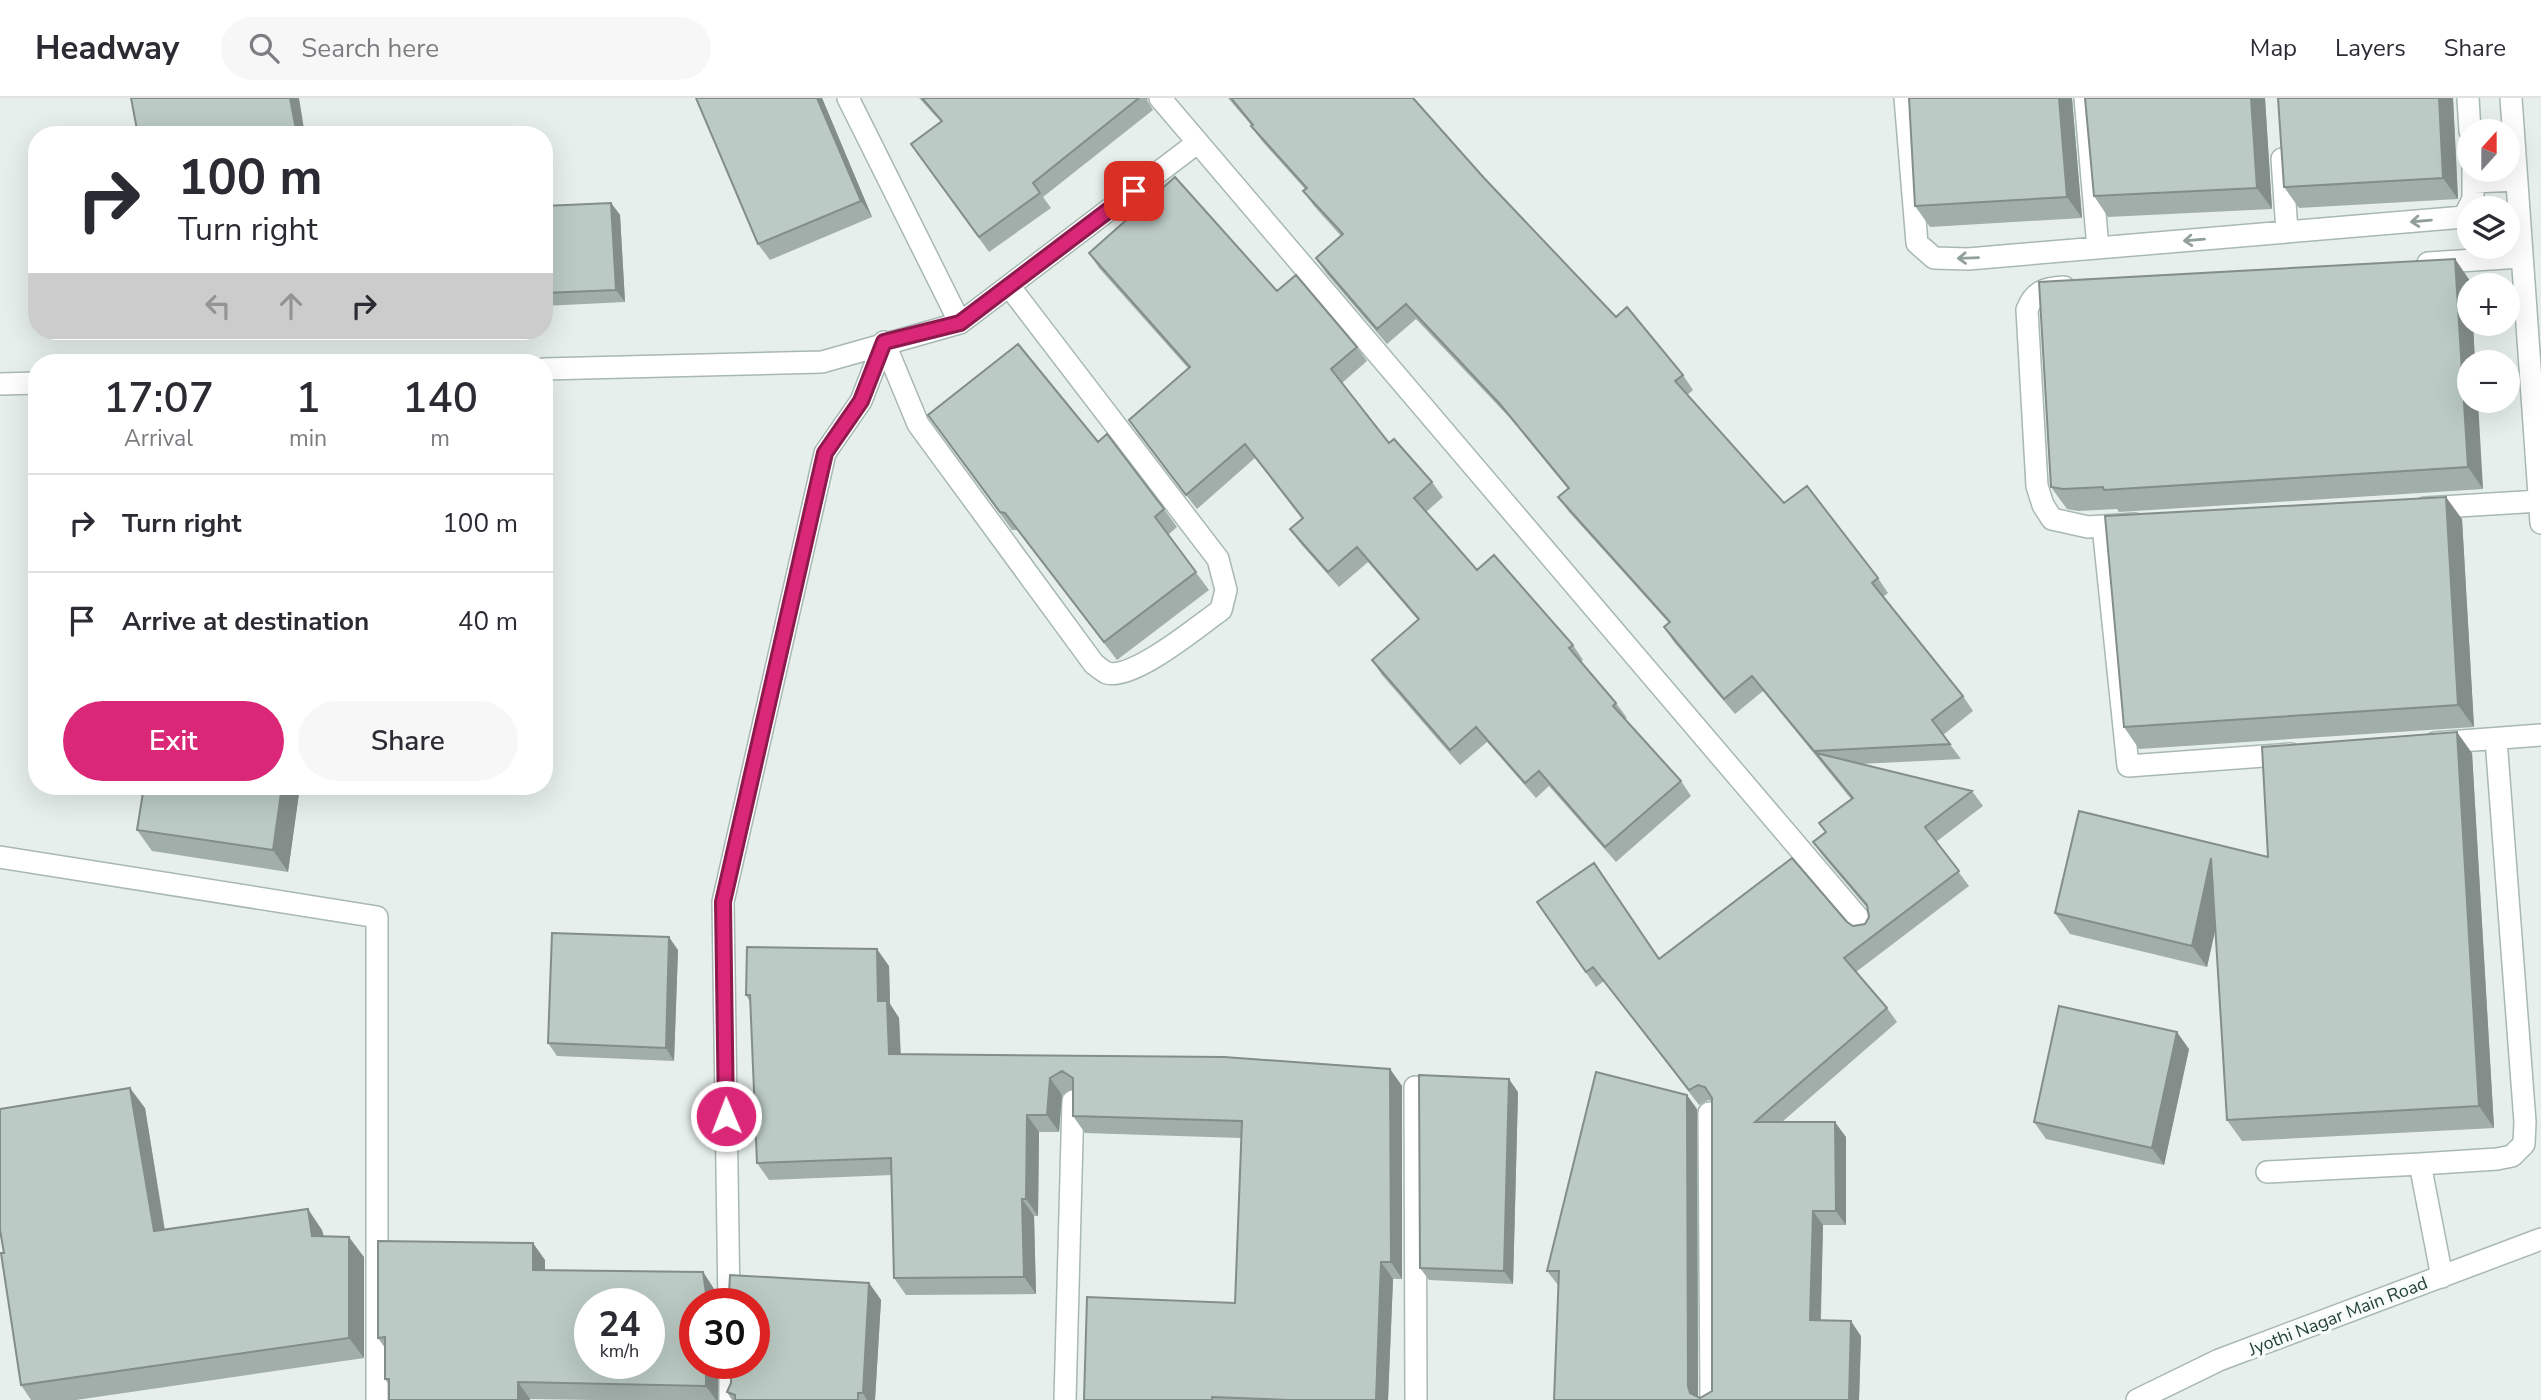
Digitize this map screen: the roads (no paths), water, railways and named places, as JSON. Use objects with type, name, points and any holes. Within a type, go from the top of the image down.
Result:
[{"type":"street","points":[[848,98],[960,323]]},
{"type":"street","points":[[1160,98],[1867,928]]},
{"type":"street","points":[[1905,98],[1917,243],[1925,253],[1934,258],[1968,259],[2465,217],[2473,199],[2474,182]]},
{"type":"street","points":[[2085,98],[2098,248]]},
{"type":"street","points":[[2468,98],[2469,119]]},
{"type":"street","points":[[2511,98],[2512,119]]},
{"type":"street","points":[[2281,138],[2287,232]]},
{"type":"street","points":[[553,369],[822,362],[884,342],[960,323],[1197,143]]},
{"type":"street","points":[[2516,182],[2541,523]]},
{"type":"street","points":[[2414,264],[2521,257]]},
{"type":"street","points":[[2087,285],[2046,288],[2032,296],[2027,310],[2037,486],[2043,505],[2052,519],[2088,527],[2159,523]]},
{"type":"street","points":[[884,342],[918,424],[1094,664],[1107,673],[1124,672],[1147,661],[1221,610],[1226,590],[1218,559],[1009,286]]},
{"type":"street","points":[[729,1288],[723,902],[825,453],[861,401],[884,342]]},
{"type":"street","points":[[0,384],[28,383]]},
{"type":"street","points":[[2408,509],[2540,501]]},
{"type":"street","points":[[2103,526],[2129,766],[2305,753]]},
{"type":"street","points":[[2414,745],[2541,735]]},
{"type":"street","points":[[2267,1172],[2497,1159],[2512,1156],[2524,1144],[2525,1122],[2496,738]]},
{"type":"street","points":[[0,857],[377,917],[377,1400]]},
{"type":"street","points":[[1415,1087],[1416,1400]]},
{"type":"street","points":[[1065,1400],[1073,1101]]},
{"type":"street","points":[[1709,1113],[1711,1400]]},
{"type":"street","points":[[2420,1164],[2442,1277]]},
{"type":"street","name":"Jyothi Nagar Main Road","points":[[2137,1400],[2219,1360],[2541,1239]]},
{"type":"street","points":[[730,1379],[730,1400]]}]
